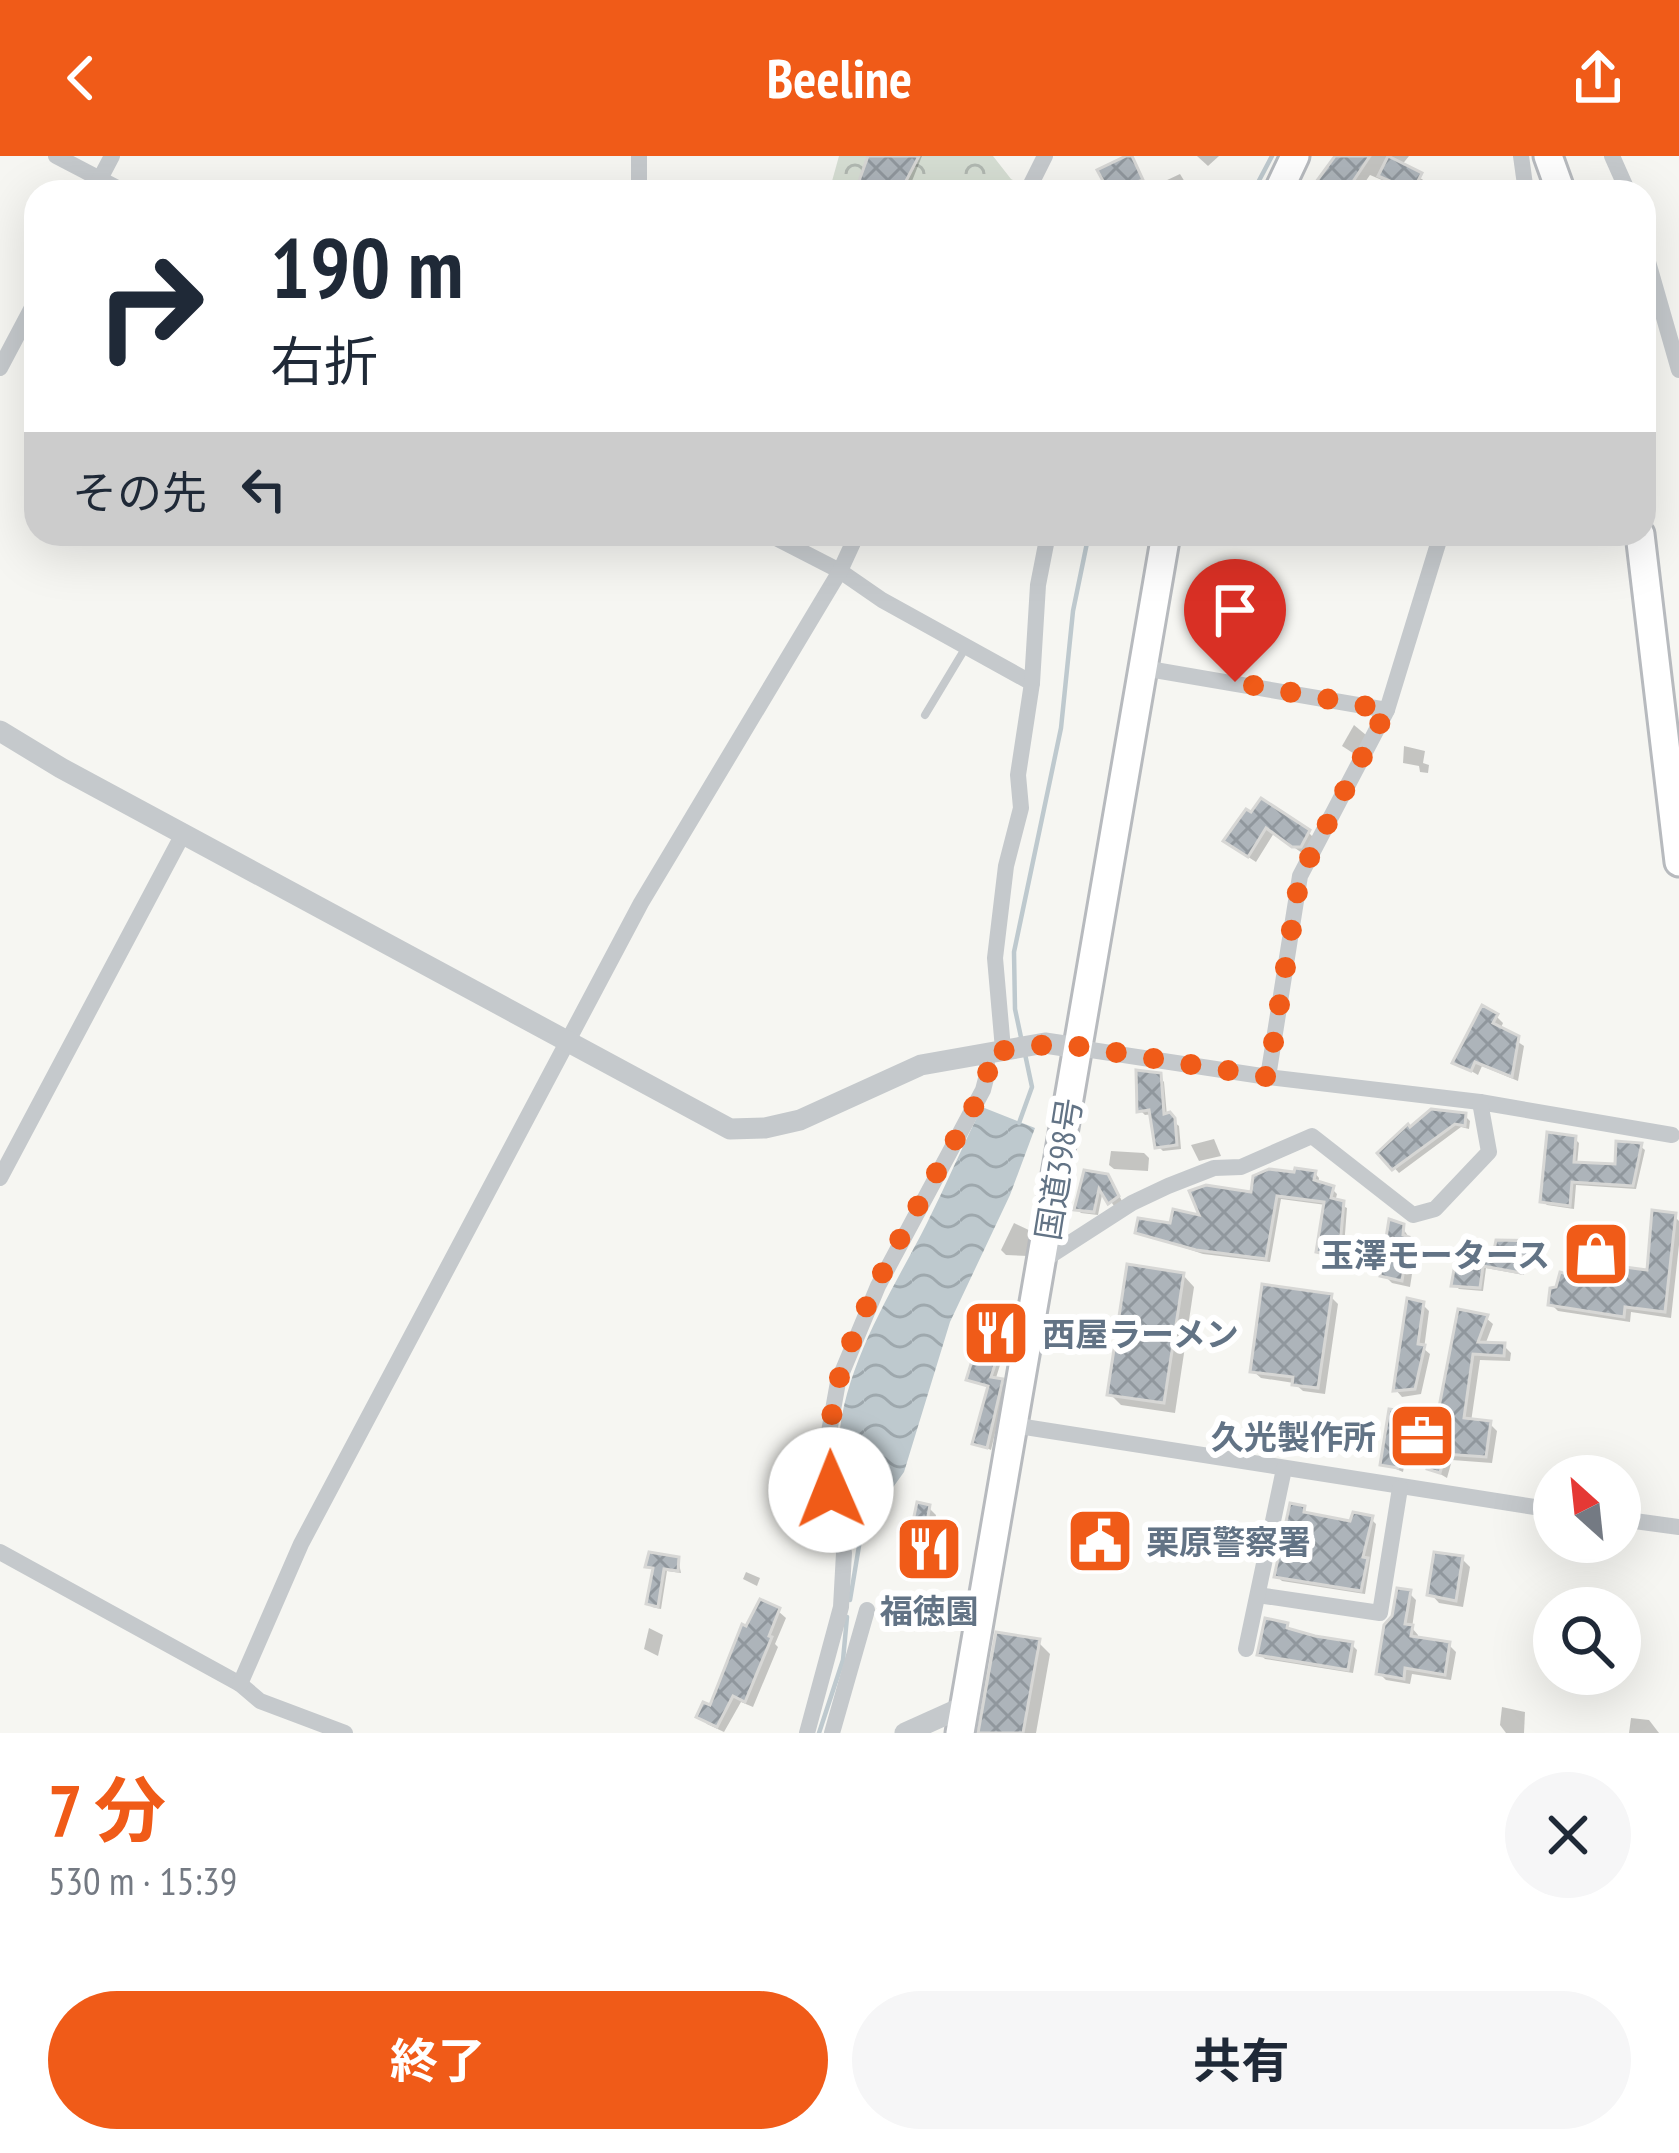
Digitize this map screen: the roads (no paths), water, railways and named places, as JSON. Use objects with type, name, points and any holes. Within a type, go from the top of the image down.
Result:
[{"type":"highway","name":"国道398号","points":[[963,1719],[1164,546]]},
{"type":"highway","points":[[1641,546],[1679,862]]},
{"type":"street","points":[[56,156],[89,180]]},
{"type":"street","points":[[1656,290],[1679,370]]},
{"type":"street","points":[[0,368],[24,323]]},
{"type":"street","points":[[791,546],[1032,683]]},
{"type":"street","points":[[240,1684],[302,1544],[641,903],[851,546]]},
{"type":"street","points":[[807,1733],[842,1606],[844,1553],[831,1490],[829,1432],[838,1382],[878,1286],[1000,1050],[994,958],[1006,866],[1021,808],[1018,775],[1046,546]]},
{"type":"street","points":[[1268,1077],[1300,876],[1387,710],[1438,546]]},
{"type":"street","points":[[1143,668],[1387,710]]},
{"type":"street","points":[[0,731],[730,1129],[800,1120],[921,1065],[1045,1043],[1268,1077],[1480,1102],[1672,1135]]},
{"type":"street","points":[[0,1178],[183,834]]},
{"type":"street","points":[[1042,1261],[1132,1203],[1168,1186],[1214,1168],[1241,1167],[1312,1136],[1413,1215],[1435,1209],[1489,1152],[1480,1102]]},
{"type":"street","points":[[1012,1425],[1533,1507]]},
{"type":"street","points":[[1246,1649],[1284,1469]]},
{"type":"street","points":[[1258,1595],[1380,1613],[1400,1488]]},
{"type":"street","points":[[1641,1522],[1679,1527]]},
{"type":"street","points":[[0,1552],[240,1684],[260,1701],[345,1733]]},
{"type":"street","points":[[832,1733],[867,1610]]},
{"type":"street","points":[[905,1733],[963,1719]]},
{"type":"lane","points":[[925,715],[967,646]]},
{"type":"water","points":[[982,1107],[1035,1128],[1010,1195],[950,1322],[904,1472],[861,1532],[844,1493],[839,1453],[854,1373]]},
{"type":"waterway","points":[[1259,180],[1272,156]]},
{"type":"waterway","points":[[1022,1042],[1015,1009],[1014,952],[1061,728],[1073,611],[1086,546]]},
{"type":"waterway","points":[[1019,1123],[1032,1087],[1025,1054]]},
{"type":"waterway","points":[[850,1600],[862,1528]]},
{"type":"waterway","points":[[819,1733],[843,1660],[847,1617]]},
{"type":"place","name":"玉澤モータース","points":[[1596,1254]]},
{"type":"place","name":"西屋ラーメン","points":[[996,1333]]},
{"type":"place","name":"久光製作所","points":[[1422,1436]]},
{"type":"place","name":"栗原警察署","points":[[1100,1541]]},
{"type":"place","name":"福徳園","points":[[929,1549]]}]
